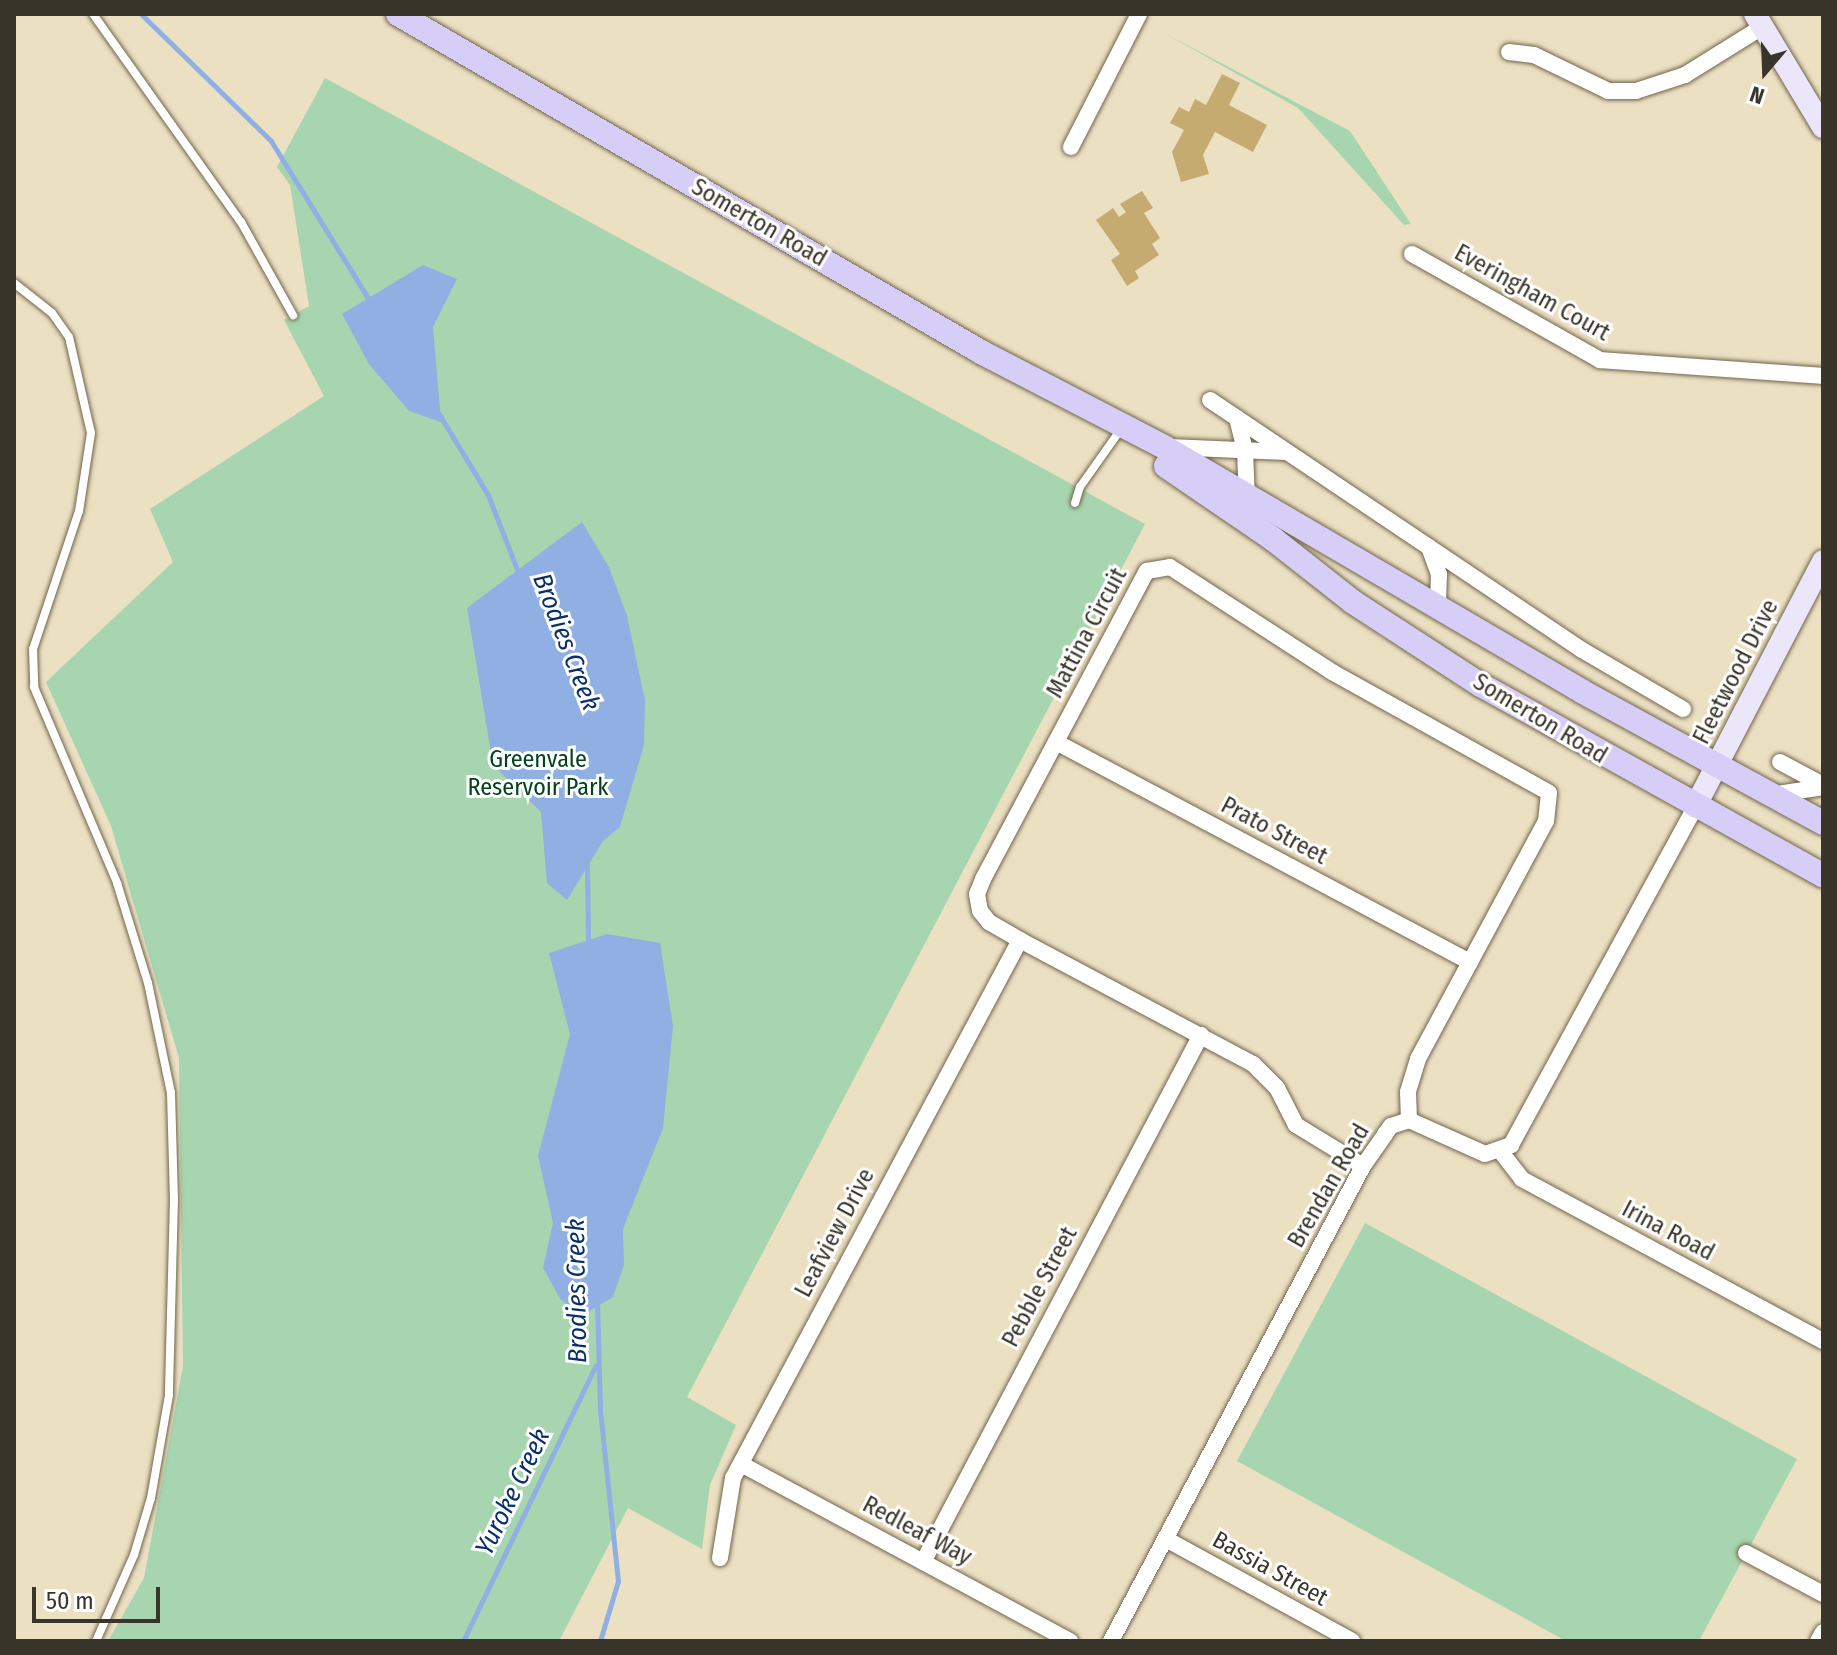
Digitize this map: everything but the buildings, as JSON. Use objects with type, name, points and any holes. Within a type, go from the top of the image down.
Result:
[{"type":"main road","name":"Somerton Road","points":[[398,14],[1121,429],[1164,447],[1438,607],[1823,823]]},
{"type":"main road","name":"Somerton Road","points":[[1121,429],[1156,459],[1273,539],[1353,602],[1481,685],[1695,807],[1823,875]]},
{"type":"street","points":[[1071,147],[1139,14]]},
{"type":"street","points":[[1509,52],[1534,55],[1608,91],[1636,91],[1685,75],[1758,20],[1823,127]]},
{"type":"street","name":"Everingham Court","points":[[1412,254],[1600,360],[1823,376]]},
{"type":"street","points":[[1210,400],[1589,655],[1683,709]]},
{"type":"street","points":[[1237,418],[1245,450],[1245,496]]},
{"type":"street","name":"Somerton Road","points":[[1164,447],[1287,452]]},
{"type":"street","name":"Somerton Road","points":[[1245,496],[1273,539]]},
{"type":"street","points":[[1429,547],[1439,574],[1438,607]]},
{"type":"street","name":"Fleetwood Drive","points":[[1695,807],[1823,561]]},
{"type":"street","name":"Mattina Circuit","points":[[1363,1166],[1296,1125],[1267,1075],[1201,1035],[989,922],[977,894],[1147,571],[1170,567],[1332,672],[1549,793],[1546,821],[1418,1059],[1408,1092],[1409,1120]]},
{"type":"street","name":"Prato Street","points":[[1056,742],[1470,962]]},
{"type":"street","points":[[1780,762],[1823,786]]},
{"type":"street","points":[[1771,795],[1823,786]]},
{"type":"street","points":[[1501,1152],[1521,1132],[1695,807]]},
{"type":"street","name":"Leafview Drive","points":[[720,1558],[727,1501],[741,1464],[1020,940]]},
{"type":"street","name":"Pebble Street","points":[[923,1562],[1201,1035]]},
{"type":"street","name":"Brendan Road","points":[[1111,1641],[1363,1166],[1391,1126],[1409,1120],[1474,1151],[1501,1152]]},
{"type":"street","name":"Irina Road","points":[[1501,1152],[1522,1179],[1823,1341]]},
{"type":"street","name":"Redleaf Way","points":[[741,1464],[1070,1641]]},
{"type":"street","name":"Bassia Street","points":[[1166,1539],[1352,1641]]},
{"type":"street","points":[[1746,1553],[1823,1594]]},
{"type":"street","points":[[1818,1641],[1823,1632]]},
{"type":"lane","points":[[93,14],[241,222],[293,315]]},
{"type":"lane","points":[[14,283],[52,313],[69,337],[91,433],[79,511],[33,649],[34,687],[117,883],[148,983],[171,1093],[174,1199],[169,1395],[151,1498],[134,1555],[96,1641]]},
{"type":"lane","points":[[1075,503],[1080,487],[1121,429]]},
{"type":"green space","points":[[1162,32],[1350,131],[1411,224],[1404,225],[1298,108]]},
{"type":"green space","name":"Greenvale Reservoir Park","points":[[325,78],[1145,524],[687,1397],[736,1425],[710,1485],[702,1549],[628,1508],[559,1641],[108,1641],[144,1578],[183,1366],[179,1058],[111,826],[46,682],[173,562],[150,509],[324,396],[284,320],[309,306],[290,185],[277,167]]},
{"type":"green space","points":[[1365,1223],[1797,1459],[1699,1641],[1566,1641],[1237,1461]]},
{"type":"water","points":[[423,265],[457,279],[433,327],[441,422],[409,411],[369,364],[342,314]]},
{"type":"water","points":[[582,522],[609,567],[627,616],[645,700],[644,745],[620,827],[603,841],[567,900],[547,883],[541,812],[493,765],[467,608]]},
{"type":"water","points":[[607,934],[660,943],[673,1026],[663,1128],[623,1229],[624,1265],[613,1297],[583,1315],[561,1300],[543,1268],[553,1223],[538,1156],[570,1034],[549,953]]},
{"type":"waterway","name":"Brodies Creek","points":[[141,14],[271,141],[371,303]]},
{"type":"waterway","name":"Brodies Creek","points":[[439,414],[488,495],[518,572]]},
{"type":"waterway","name":"Brodies Creek","points":[[587,862],[588,944]]},
{"type":"waterway","name":"Brodies Creek","points":[[597,1302],[600,1410],[618,1581],[600,1641]]},
{"type":"waterway","name":"Yuroke Creek","points":[[463,1641],[596,1365]]}]
